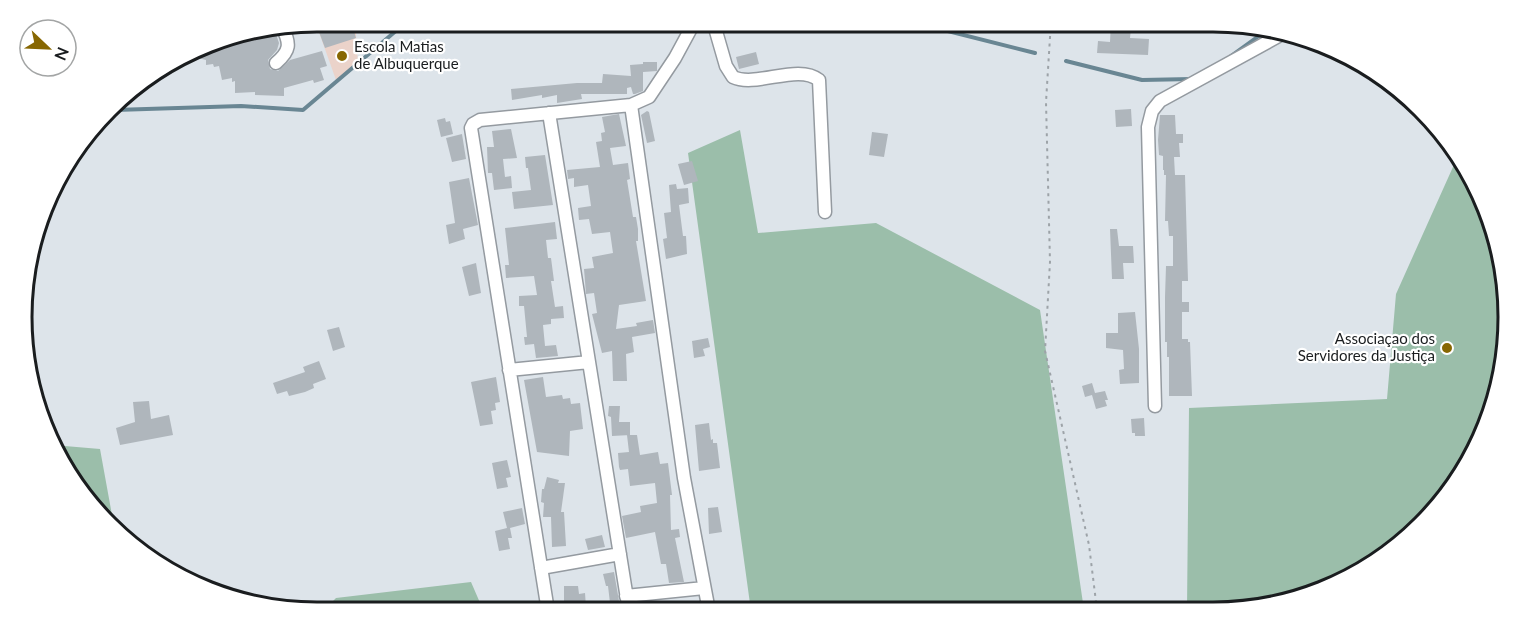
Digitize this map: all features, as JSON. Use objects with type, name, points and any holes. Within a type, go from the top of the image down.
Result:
[{"type":"street","points":[[547,602],[471,128],[480,120],[632,105],[649,97],[689,32]]},
{"type":"street","points":[[717,32],[726,66],[733,77],[744,80],[808,75],[819,80],[825,212]]},
{"type":"street","points":[[276,63],[288,49],[284,33]]},
{"type":"street","points":[[1155,406],[1148,127],[1152,111],[1160,101],[1274,38]]},
{"type":"street","points":[[632,105],[684,478],[707,602]]},
{"type":"street","points":[[549,113],[627,602]]},
{"type":"street","points":[[509,370],[589,362]]},
{"type":"street","points":[[541,568],[620,554]]},
{"type":"street","points":[[626,596],[704,588]]},
{"type":"path","points":[[1050,32],[1046,102],[1050,262],[1045,351],[1089,545],[1096,602]]},
{"type":"shaded area","name":"Escola Matias de Albuquerque","points":[[319,32],[356,32],[358,64],[336,80]]},
{"type":"green space","points":[[740,130],[758,233],[876,223],[1040,310],[1083,602],[750,602],[688,153]]},
{"type":"green space","name":"Associaçao dos Servidores da Justiça","points":[[1454,165],[1477,207],[1489,243],[1498,298],[1498,335],[1489,390],[1477,426],[1440,490],[1415,518],[1387,543],[1323,580],[1287,592],[1251,599],[1187,602],[1189,408],[1387,399],[1396,294]]},
{"type":"green space","points":[[63,446],[100,449],[112,515],[90,490]]},
{"type":"green space","points":[[471,582],[480,602],[332,602],[336,598]]},
{"type":"building","points":[[319,32],[354,32],[356,38],[325,48]]},
{"type":"building","points":[[1110,32],[1131,32],[1130,38],[1149,39],[1148,55],[1097,53],[1098,41],[1110,42]]},
{"type":"building","points":[[276,34],[279,43],[277,50],[268,60],[270,69],[278,71],[290,60],[322,51],[327,66],[320,68],[324,80],[314,83],[313,80],[284,88],[284,96],[255,95],[255,92],[235,93],[235,81],[232,82],[232,78],[222,80],[219,66],[206,65],[206,60],[197,58],[243,41]]},
{"type":"building","points":[[756,52],[759,64],[739,69],[736,57]]},
{"type":"building","points":[[643,62],[657,62],[657,71],[643,72],[643,91],[635,94],[631,87],[627,88],[627,94],[581,94],[582,99],[557,103],[557,95],[512,100],[511,89],[602,83],[603,74],[631,76],[630,65],[643,64]]},
{"type":"building","points":[[1131,109],[1132,126],[1116,127],[1115,110]]},
{"type":"building","points":[[647,111],[655,141],[647,143],[641,115]]},
{"type":"building","points":[[619,114],[626,146],[610,148],[613,165],[628,163],[630,179],[627,180],[633,217],[636,217],[638,229],[638,241],[636,241],[646,301],[619,305],[616,329],[637,326],[636,323],[653,320],[655,333],[632,337],[634,352],[626,354],[627,381],[613,381],[612,351],[602,353],[592,314],[597,313],[594,293],[586,294],[584,269],[594,268],[592,257],[613,253],[610,232],[592,234],[589,219],[579,220],[578,208],[591,206],[588,185],[574,187],[574,178],[568,179],[567,170],[600,167],[596,142],[602,141],[601,133],[605,132],[602,117]]},
{"type":"building","points":[[1160,115],[1175,115],[1176,134],[1183,134],[1183,143],[1179,143],[1180,157],[1174,157],[1175,175],[1164,175],[1163,156],[1159,155]]},
{"type":"building","points":[[445,118],[446,122],[450,121],[453,134],[441,137],[437,120]]},
{"type":"building","points":[[511,129],[517,158],[503,159],[505,177],[511,176],[512,188],[494,190],[492,173],[488,173],[487,147],[494,147],[492,131]]},
{"type":"building","points":[[872,132],[888,134],[884,157],[869,155]]},
{"type":"building","points":[[462,134],[466,159],[452,162],[446,138]]},
{"type":"building","points":[[545,155],[553,205],[514,209],[512,192],[531,190],[525,157]]},
{"type":"building","points":[[692,161],[698,181],[684,185],[678,164]]},
{"type":"building","points":[[1166,175],[1185,175],[1188,281],[1182,281],[1182,302],[1189,302],[1189,312],[1182,312],[1182,339],[1188,339],[1190,342],[1192,396],[1169,396],[1169,357],[1167,357],[1167,342],[1165,342],[1165,297],[1166,266],[1173,266],[1173,236],[1169,236],[1168,221],[1165,221]]},
{"type":"building","points":[[469,178],[478,225],[463,229],[465,239],[449,244],[446,225],[455,223],[449,182]]},
{"type":"building","points":[[676,184],[677,189],[688,188],[689,203],[679,205],[683,236],[686,236],[687,254],[666,259],[663,239],[667,238],[664,213],[671,212],[669,185]]},
{"type":"building","points":[[555,222],[557,239],[546,240],[548,258],[551,258],[554,281],[551,281],[555,307],[563,306],[564,318],[551,319],[551,324],[543,325],[545,346],[556,345],[558,356],[536,358],[534,344],[525,345],[524,337],[527,337],[524,306],[519,306],[519,296],[537,295],[534,276],[506,278],[505,265],[509,265],[505,228]]},
{"type":"building","points":[[1110,229],[1117,229],[1119,246],[1133,246],[1134,263],[1123,263],[1124,279],[1112,279]]},
{"type":"building","points":[[476,263],[481,293],[469,296],[462,267]]},
{"type":"building","points":[[1135,312],[1139,349],[1139,383],[1120,384],[1119,370],[1124,369],[1123,350],[1106,348],[1106,333],[1118,333],[1118,313]]},
{"type":"building","points":[[339,327],[345,347],[333,351],[327,330]]},
{"type":"building","points":[[708,338],[710,347],[703,349],[705,356],[694,358],[692,341]]},
{"type":"building","points":[[319,361],[326,379],[313,384],[314,388],[305,392],[289,396],[287,391],[277,394],[273,383],[305,372],[303,367]]},
{"type":"building","points":[[496,377],[500,402],[495,403],[496,410],[491,411],[493,424],[480,426],[471,382]]},
{"type":"building","points":[[543,377],[546,397],[562,395],[563,399],[570,398],[571,404],[580,403],[583,429],[570,431],[569,456],[537,452],[524,380]]},
{"type":"building","points":[[1092,383],[1095,393],[1105,391],[1107,406],[1096,409],[1092,395],[1085,397],[1082,386]]},
{"type":"building","points":[[149,401],[151,419],[169,415],[173,435],[120,445],[116,428],[135,422],[133,402]]},
{"type":"building","points":[[609,406],[620,406],[619,422],[630,422],[630,435],[612,436],[611,417],[608,416]]},
{"type":"building","points":[[1144,418],[1145,436],[1135,436],[1135,433],[1132,433],[1131,419]]},
{"type":"building","points":[[709,423],[711,440],[717,443],[720,468],[699,471],[695,425]]},
{"type":"building","points":[[627,435],[637,435],[640,455],[658,452],[660,464],[668,463],[672,495],[670,495],[671,530],[679,529],[680,537],[675,538],[684,582],[669,583],[666,564],[661,564],[655,532],[626,538],[622,516],[641,512],[640,506],[657,503],[655,483],[630,486],[628,469],[620,470],[618,453],[629,452]]},
{"type":"building","points":[[507,460],[511,477],[506,478],[508,487],[497,489],[492,463]]},
{"type":"building","points":[[547,477],[559,480],[558,483],[565,483],[561,512],[564,512],[566,546],[552,547],[551,517],[543,517],[542,489],[544,489]]},
{"type":"building","points":[[718,507],[722,532],[709,534],[708,508]]},
{"type":"building","points":[[522,508],[525,524],[510,528],[512,538],[508,538],[510,549],[499,551],[495,531],[507,528],[503,512]]},
{"type":"building","points":[[602,535],[605,547],[588,550],[585,539]]},
{"type":"building","points":[[614,572],[619,601],[610,602],[608,586],[606,586],[603,574]]},
{"type":"building","points":[[564,586],[578,586],[579,594],[585,593],[586,602],[564,602]]},
{"type":"waterway","points":[[121,110],[241,106],[303,110],[395,32]]},
{"type":"waterway","points":[[952,32],[1035,53]]},
{"type":"waterway","points":[[1231,56],[1260,35]]},
{"type":"waterway","points":[[1066,61],[1142,80],[1192,79]]},
{"type":"place","name":"Escola Matias de Albuquerque","points":[[342,56]]},
{"type":"place","name":"Associaçao dos Servidores da Justiça","points":[[1447,348]]}]
